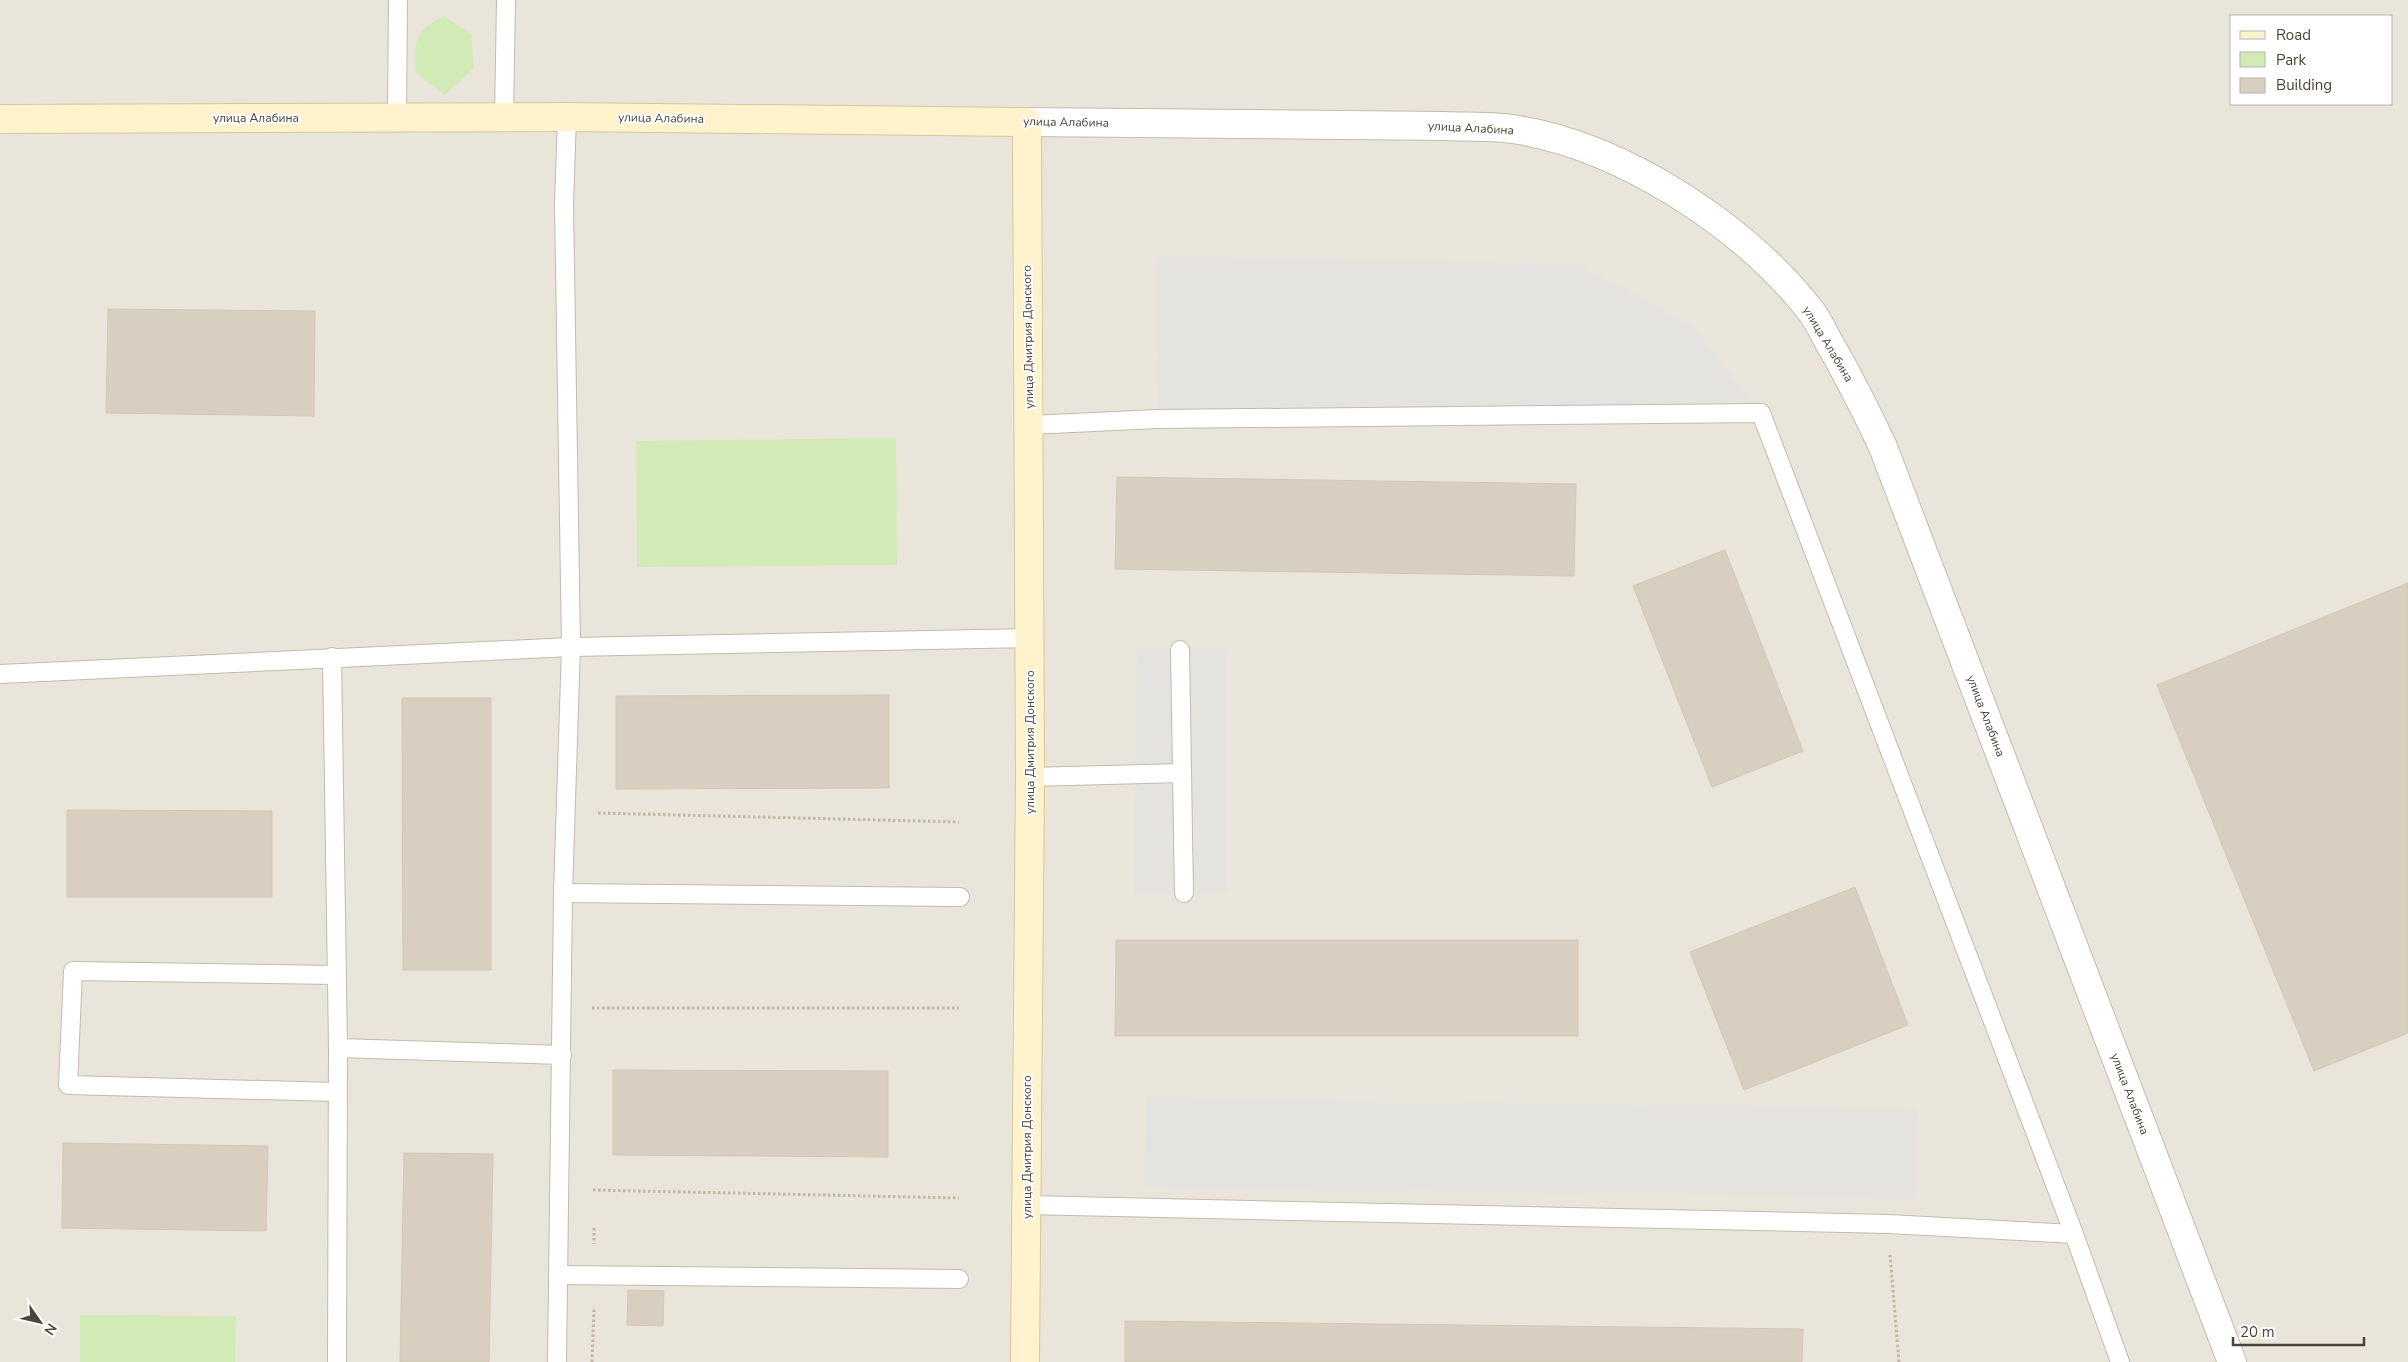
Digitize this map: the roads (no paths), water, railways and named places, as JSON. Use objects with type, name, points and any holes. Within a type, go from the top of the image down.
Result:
[{"type":"street","name":"улица Алабина","points":[[0,119],[567,117],[1444,126],[1512,129],[1574,144],[1621,163],[1701,208],[1762,258],[1811,311],[1853,385],[1884,447],[2232,1362]]},
{"type":"street","name":"улица Дмитрия Донского","points":[[1025,1362],[1030,777],[1030,425],[1027,122]]},
{"type":"lane","points":[[397,117],[398,0]]},
{"type":"lane","points":[[504,117],[506,0]]},
{"type":"lane","points":[[557,1362],[563,894],[571,647],[564,204],[567,117]]},
{"type":"lane","points":[[1030,425],[1157,419],[1761,414],[2074,1234],[2120,1362]]},
{"type":"lane","points":[[0,674],[332,656],[571,647],[1030,638]]},
{"type":"lane","points":[[1180,650],[1184,893]]},
{"type":"lane","points":[[332,656],[335,975],[338,1048],[337,1362]]},
{"type":"lane","points":[[1030,777],[1182,773]]},
{"type":"lane","points":[[563,894],[960,897]]},
{"type":"lane","points":[[335,975],[73,971],[68,1085],[337,1092]]},
{"type":"lane","points":[[338,1048],[562,1055]]},
{"type":"lane","points":[[1026,1205],[1888,1224],[2074,1234]]},
{"type":"lane","points":[[558,1275],[959,1279]]}]
